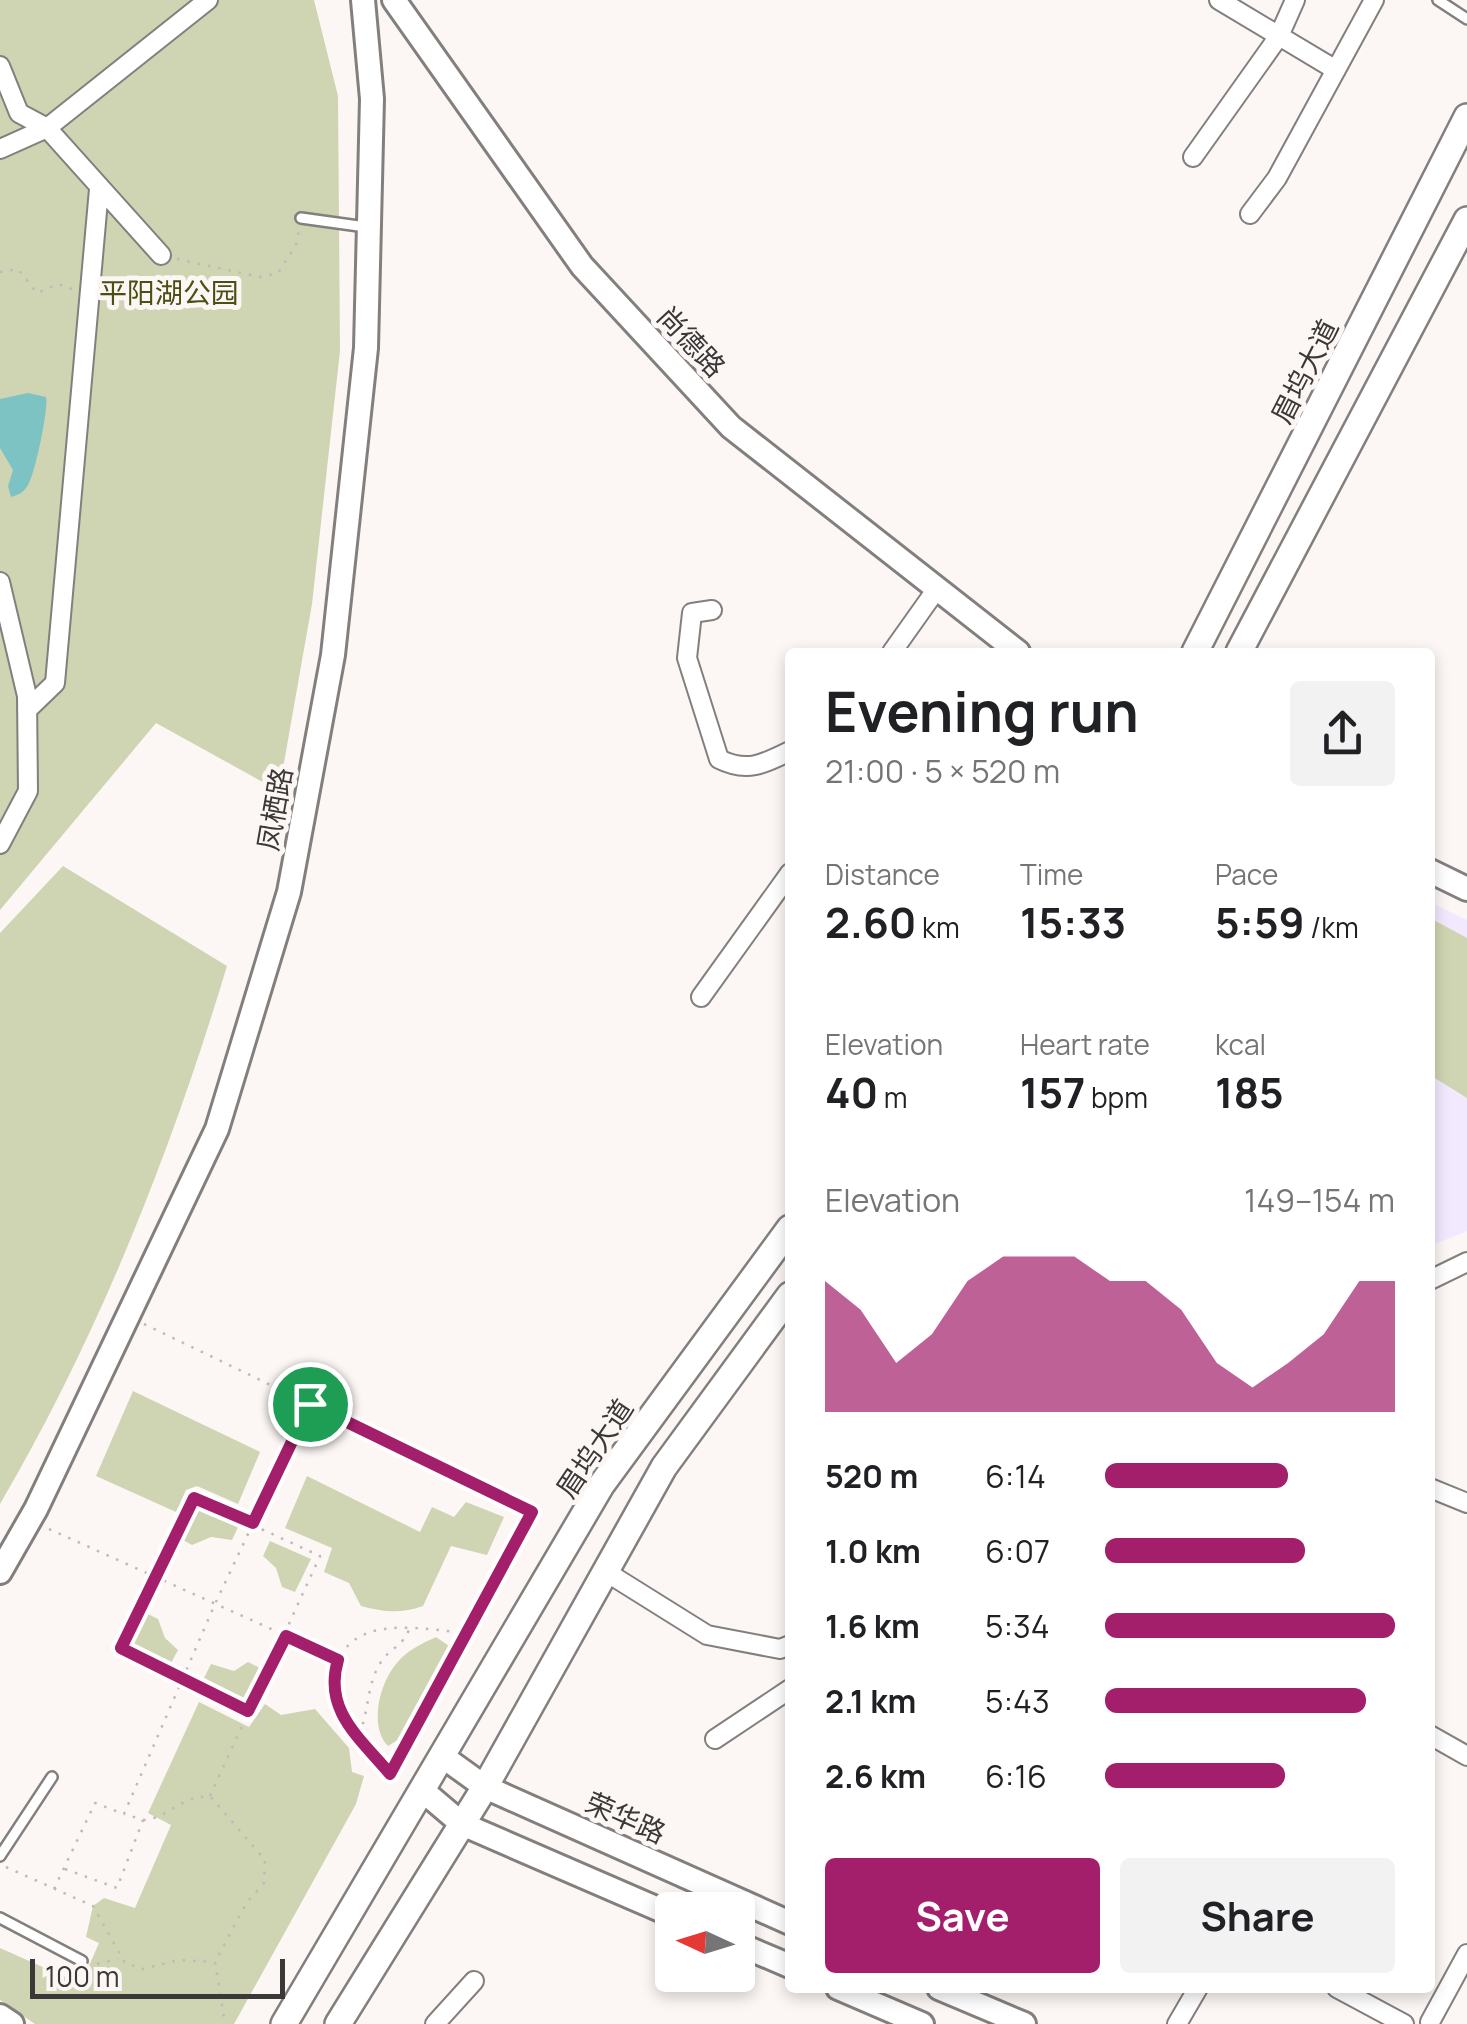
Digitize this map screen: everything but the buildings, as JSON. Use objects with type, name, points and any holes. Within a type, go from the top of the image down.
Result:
[{"type":"main road","name":"眉坞大道","points":[[1197,648],[1467,118]]},
{"type":"main road","points":[[1241,648],[1467,220]]},
{"type":"main road","name":"眉坞大道","points":[[284,2024],[602,1484],[785,1235]]},
{"type":"main road","points":[[338,2024],[485,1787],[664,1467],[785,1302]]},
{"type":"street","points":[[0,149],[47,128],[208,0]]},
{"type":"street","name":"凤栖路","points":[[0,1572],[30,1520],[130,1317],[217,1129],[289,892],[333,655],[366,348],[372,99],[363,0]]},
{"type":"street","name":"尚德路","points":[[394,0],[582,266],[731,427],[1013,648]]},
{"type":"street","points":[[1220,0],[1336,70]]},
{"type":"street","points":[[1193,156],[1279,36],[1294,0]]},
{"type":"street","points":[[1250,214],[1277,178],[1374,0]]},
{"type":"street","points":[[0,66],[19,113],[47,128],[161,256]]},
{"type":"street","points":[[27,710],[55,683],[99,189]]},
{"type":"street","points":[[0,582],[27,710],[28,790],[0,844]]},
{"type":"street","points":[[895,648],[936,590]]},
{"type":"street","points":[[712,610],[692,613],[686,658],[719,760],[737,768],[765,765],[785,754]]},
{"type":"street","points":[[1435,873],[1467,889]]},
{"type":"street","points":[[701,997],[785,880]]},
{"type":"street","points":[[1435,1278],[1467,1262]]},
{"type":"street","points":[[1435,1490],[1467,1503]]},
{"type":"street","points":[[603,1570],[707,1635],[780,1649],[785,1646]]},
{"type":"street","points":[[715,1740],[785,1700]]},
{"type":"street","points":[[1435,1737],[1467,1756]]},
{"type":"street","name":"荣华路","points":[[442,1756],[485,1787],[785,1920]]},
{"type":"street","points":[[422,1790],[462,1824],[655,1909]]},
{"type":"street","points":[[755,1951],[785,1964]]},
{"type":"street","points":[[1429,2023],[1467,1954]]},
{"type":"street","points":[[435,2024],[474,1981]]},
{"type":"street","points":[[850,1993],[922,2024]]},
{"type":"street","points":[[951,1993],[1024,2024]]},
{"type":"street","points":[[1177,2024],[1195,1993]]},
{"type":"street","points":[[1346,1993],[1404,2024]]},
{"type":"street","points":[[0,2016],[12,2024]]},
{"type":"lane","points":[[1438,0],[1467,19]]},
{"type":"lane","points":[[302,218],[368,228]]},
{"type":"lane","points":[[0,1856],[52,1777]]},
{"type":"lane","points":[[0,1918],[82,1961]]},
{"type":"path","points":[[161,256],[260,277],[278,273],[296,245],[302,218]]},
{"type":"path","points":[[0,272],[18,269],[37,292],[58,284],[90,293]]},
{"type":"path","points":[[130,1317],[532,1512],[386,1779]]},
{"type":"path","points":[[124,1814],[215,1604],[310,1404]]},
{"type":"path","points":[[210,1796],[320,1556],[194,1498],[121,1648],[248,1711]]},
{"type":"path","points":[[30,1520],[338,1660]]},
{"type":"path","points":[[390,1774],[342,1716],[331,1683],[338,1660],[350,1642],[382,1628],[466,1633]]},
{"type":"path","points":[[358,1736],[368,1716],[368,1694],[384,1657],[402,1648],[410,1628]]},
{"type":"path","points":[[54,1889],[95,1804],[144,1820],[159,1818],[185,1797],[210,1796]]},
{"type":"path","points":[[210,1796],[266,1860],[264,1883],[247,1902],[215,1962],[224,2024]]},
{"type":"path","points":[[64,1869],[117,1888],[144,1820]]},
{"type":"path","points":[[0,1865],[93,1906],[119,1958],[143,1970],[178,1960],[215,1962]]},
{"type":"path","points":[[82,1961],[103,1965],[119,1958]]},
{"type":"shaded area","points":[[1435,904],[1467,920],[1467,1231],[1435,1244]]},
{"type":"green space","name":"平阳湖公园","points":[[0,0],[314,0],[338,96],[340,351],[312,604],[279,791],[156,723],[0,910]]},
{"type":"green space","points":[[63,866],[227,966],[182,1105],[130,1241],[69,1375],[0,1504],[0,933]]},
{"type":"green space","points":[[1435,921],[1467,938],[1467,1098],[1435,1078]]},
{"type":"green space","points":[[133,1391],[260,1452],[238,1504],[197,1486],[186,1490],[176,1512],[96,1476]]},
{"type":"green space","points":[[307,1476],[420,1532],[432,1507],[454,1517],[466,1502],[504,1517],[487,1555],[451,1546],[423,1606],[399,1611],[369,1608],[361,1606],[349,1583],[324,1572],[332,1548],[285,1528]]},
{"type":"green space","points":[[197,1507],[239,1525],[232,1540],[211,1537],[192,1545],[181,1539]]},
{"type":"green space","points":[[270,1541],[311,1559],[295,1592],[282,1587],[276,1568],[263,1556]]},
{"type":"green space","points":[[146,1613],[158,1619],[165,1638],[178,1650],[170,1665],[130,1646]]},
{"type":"green space","points":[[436,1637],[449,1646],[445,1660],[401,1738],[388,1746],[382,1738],[378,1717],[385,1683],[404,1655]]},
{"type":"green space","points":[[248,1662],[260,1668],[242,1700],[203,1680],[211,1664],[234,1671]]},
{"type":"green space","points":[[199,1702],[249,1727],[265,1704],[281,1715],[315,1709],[349,1748],[352,1772],[364,1776],[356,1804],[234,2024],[35,2024],[0,2000],[0,1948],[81,1984],[99,1943],[86,1937],[93,1906],[104,1898],[135,1908],[171,1825],[148,1813]]},
{"type":"water","points":[[28,393],[46,397],[44,426],[29,483],[11,497],[8,486],[13,470],[0,448],[0,399]]},
{"type":"route","points":[[310,1404],[532,1512],[390,1774],[342,1716],[331,1683],[338,1660],[286,1636],[248,1711],[121,1648],[194,1498],[253,1523],[310,1404]]}]
